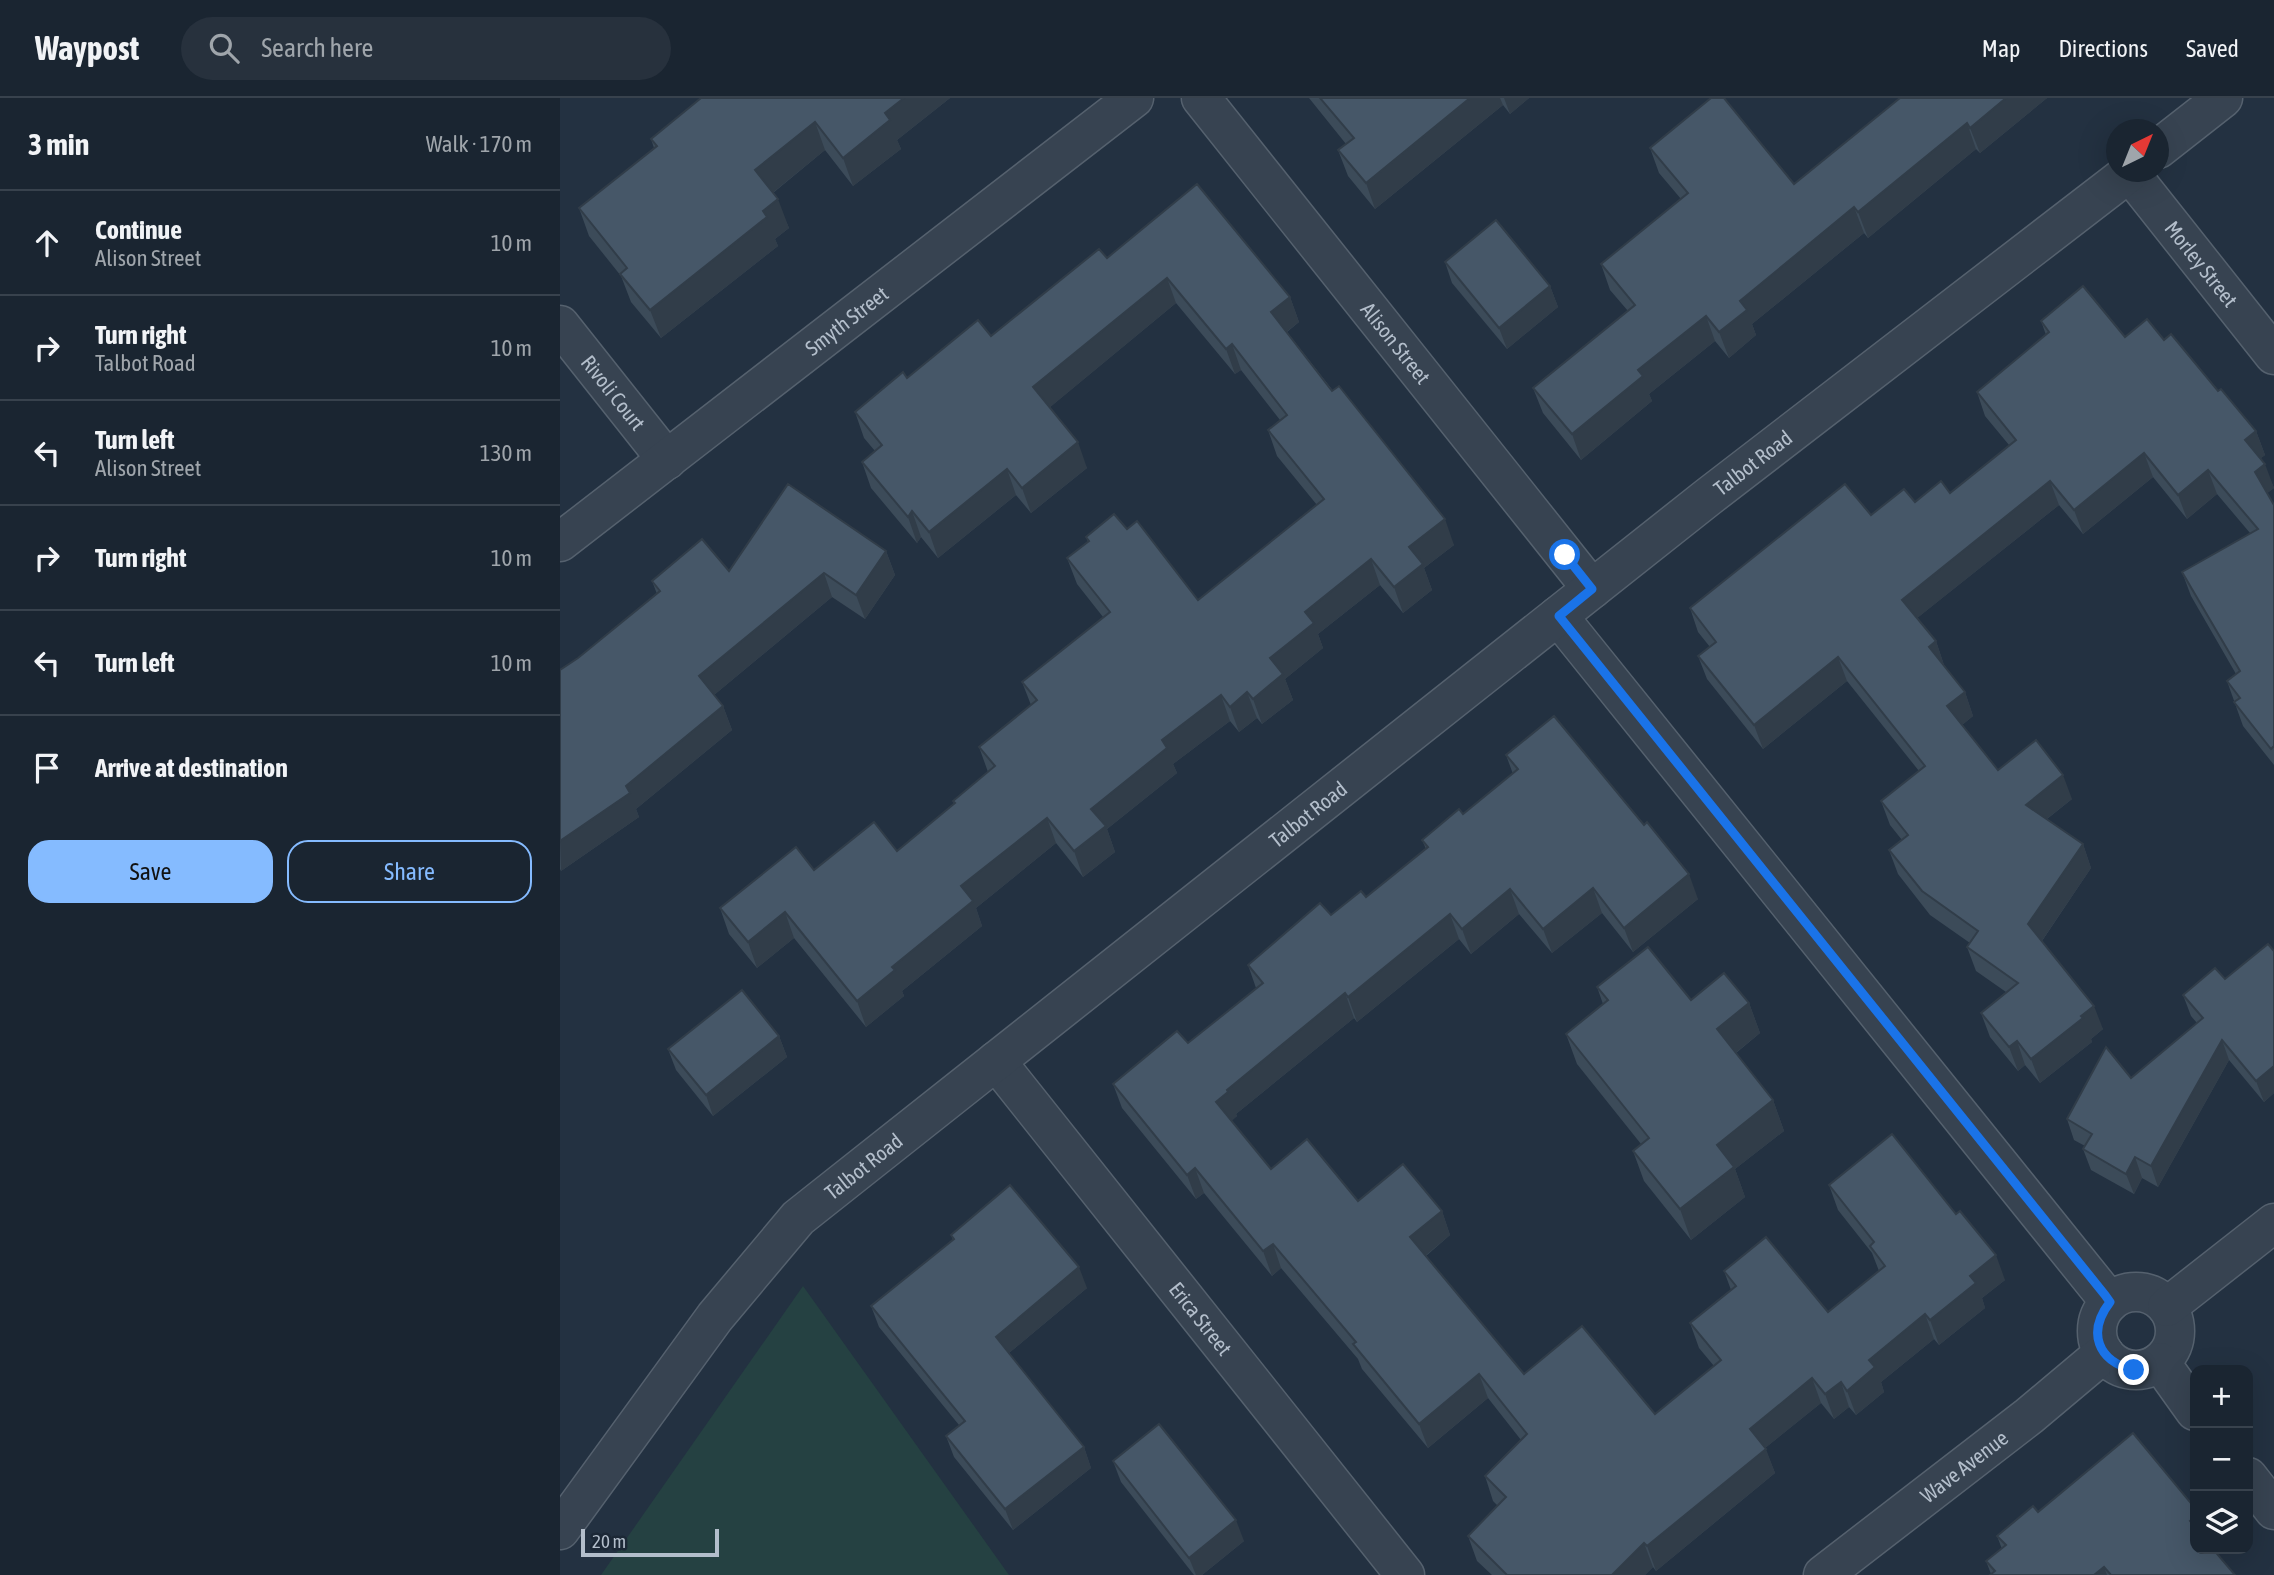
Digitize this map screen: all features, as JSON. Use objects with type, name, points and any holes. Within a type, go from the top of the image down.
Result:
[{"type":"street","name":"Smyth Street","points":[[560,542],[1134,98]]},
{"type":"street","name":"Alison Street","points":[[1201,98],[1592,589]]},
{"type":"street","points":[[2169,140],[2223,98]]},
{"type":"street","name":"Talbot Road","points":[[560,1530],[715,1317],[798,1218],[1592,589],[2117,182]]},
{"type":"street","name":"Morley Street","points":[[2138,182],[2274,355]]},
{"type":"street","name":"Rivoli Court","points":[[560,325],[667,460]]},
{"type":"street","points":[[1559,616],[2110,1302]]},
{"type":"street","name":"Erica Street","points":[[996,1061],[1405,1575]]},
{"type":"street","points":[[2168,1307],[2274,1223]]},
{"type":"street","points":[[2148,1293],[2168,1307],[2176,1332],[2173,1346],[2160,1362],[2148,1369],[2134,1370],[2121,1367],[2104,1353],[2098,1341],[2097,1328],[2101,1314],[2110,1302],[2121,1295],[2148,1293]]},
{"type":"street","name":"Wave Avenue","points":[[1824,1575],[2029,1416],[2104,1353]]},
{"type":"street","points":[[2160,1362],[2190,1404]]},
{"type":"street","points":[[2253,1483],[2274,1510]]},
{"type":"green space","points":[[803,1286],[1009,1575],[601,1575]]},
{"type":"building","points":[[701,98],[904,98],[885,113],[890,120],[843,158],[815,122],[755,170],[778,199],[763,211],[767,217],[650,310],[620,274],[627,268],[579,208],[657,146],[651,139]]},
{"type":"building","points":[[1320,98],[1470,98],[1366,183],[1338,150],[1354,138]]},
{"type":"building","points":[[1711,98],[1724,98],[1794,184],[1900,98],[2006,98],[1970,128],[1967,123],[1858,212],[1854,207],[1740,301],[1747,310],[1719,332],[1706,316],[1638,370],[1643,376],[1572,434],[1533,388],[1635,305],[1601,264],[1688,193],[1650,148]]},
{"type":"building","points":[[1197,184],[1290,297],[1271,312],[1332,391],[1339,386],[1445,519],[1409,547],[1423,564],[1394,587],[1371,559],[1305,612],[1314,623],[1270,658],[1283,674],[1253,699],[1247,692],[1230,707],[1221,695],[1162,740],[1167,748],[1091,809],[1106,826],[1074,851],[1047,818],[961,886],[973,901],[892,967],[895,970],[857,1001],[785,912],[748,942],[720,908],[796,847],[814,870],[874,822],[897,851],[995,766],[979,747],[1037,700],[1022,682],[1110,612],[1067,558],[1089,541],[1086,537],[1114,514],[1127,529],[1137,521],[1198,600],[1324,499],[1268,430],[1287,415],[1232,344],[1226,349],[1167,278],[1033,387],[1078,442],[1022,488],[1007,469],[929,532],[912,511],[908,517],[862,462],[882,445],[855,412],[903,372],[907,378],[978,320],[991,336],[1099,249],[1107,258]]},
{"type":"building","points":[[1496,220],[1550,286],[1499,328],[1445,262]]},
{"type":"building","points":[[2083,286],[2125,337],[2147,319],[2164,340],[2171,334],[2218,391],[2221,389],[2256,431],[2245,440],[2265,464],[2255,472],[2274,505],[2274,746],[2271,749],[2234,702],[2240,698],[2227,681],[2240,671],[2182,572],[2258,529],[2208,470],[2178,495],[2144,453],[2074,510],[2050,481],[1902,600],[1936,641],[1929,647],[1965,692],[1947,706],[1998,770],[2036,740],[2063,775],[2026,805],[2083,844],[2028,924],[2094,1006],[2081,1016],[2083,1018],[2031,1059],[2017,1041],[2009,1047],[1981,1013],[2018,983],[1967,947],[1978,931],[1922,891],[1889,850],[1908,835],[1881,801],[1925,766],[1838,657],[1754,725],[1698,656],[1716,642],[1690,608],[1845,484],[1871,515],[1904,489],[1915,502],[1941,481],[1950,493],[2016,440],[1977,392],[2049,332],[2041,321]]},
{"type":"building","points":[[788,484],[886,551],[856,595],[824,573],[699,676],[723,706],[626,786],[630,793],[560,841],[560,670],[660,591],[652,581],[702,539],[729,571]]},
{"type":"building","points":[[1554,716],[1644,825],[1647,822],[1689,874],[1624,928],[1593,888],[1543,929],[1510,889],[1462,929],[1450,914],[1348,997],[1345,993],[1216,1102],[1271,1169],[1307,1139],[1358,1201],[1403,1164],[1442,1211],[1410,1237],[1524,1374],[1582,1326],[1655,1414],[1721,1360],[1690,1323],[1736,1286],[1724,1271],[1766,1237],[1828,1312],[1885,1266],[1870,1246],[1874,1242],[1829,1185],[1892,1134],[1956,1214],[1960,1211],[1996,1255],[1970,1276],[1976,1283],[1930,1320],[1925,1314],[1869,1360],[1875,1367],[1847,1391],[1841,1382],[1825,1394],[1812,1378],[1750,1429],[1766,1449],[1647,1546],[1644,1543],[1612,1575],[1507,1575],[1468,1536],[1506,1497],[1485,1476],[1527,1434],[1479,1374],[1419,1424],[1353,1344],[1356,1342],[1273,1244],[1263,1251],[1195,1168],[1187,1175],[1113,1084],[1177,1031],[1188,1043],[1263,983],[1248,965],[1320,903],[1331,915],[1361,891],[1366,897],[1428,847],[1422,840],[1459,809],[1463,814],[1518,769],[1506,755]]},
{"type":"building","points":[[2268,944],[2274,951],[2274,1066],[2256,1081],[2222,1040],[2151,1166],[2135,1157],[2126,1174],[2083,1149],[2092,1134],[2067,1119],[2106,1047],[2131,1078],[2203,1018],[2183,995],[2215,968],[2225,979]]},
{"type":"building","points":[[1648,947],[1691,1000],[1724,973],[1749,1003],[1717,1029],[1773,1100],[1717,1145],[1734,1167],[1680,1209],[1633,1151],[1649,1138],[1566,1034],[1608,1000],[1597,987]]},
{"type":"building","points":[[742,990],[779,1036],[706,1095],[668,1049]]},
{"type":"building","points":[[1010,1185],[1079,1267],[996,1337],[1084,1447],[1005,1509],[946,1436],[965,1421],[871,1306],[954,1239],[951,1235]]},
{"type":"building","points":[[1159,1424],[1236,1520],[1189,1558],[1113,1461]]},
{"type":"building","points":[[2133,1433],[2190,1502],[2190,1554],[2217,1554],[2235,1575],[2111,1575],[2104,1567],[2094,1575],[1990,1575],[1995,1571],[1986,1561],[2006,1545],[1997,1536],[2033,1506],[2038,1512]]},
{"type":"route","points":[[1565,555],[1592,589],[1559,616],[2105,1295],[2110,1302],[2101,1314],[2097,1328],[2098,1341],[2109,1359],[2121,1367],[2134,1370]]}]
